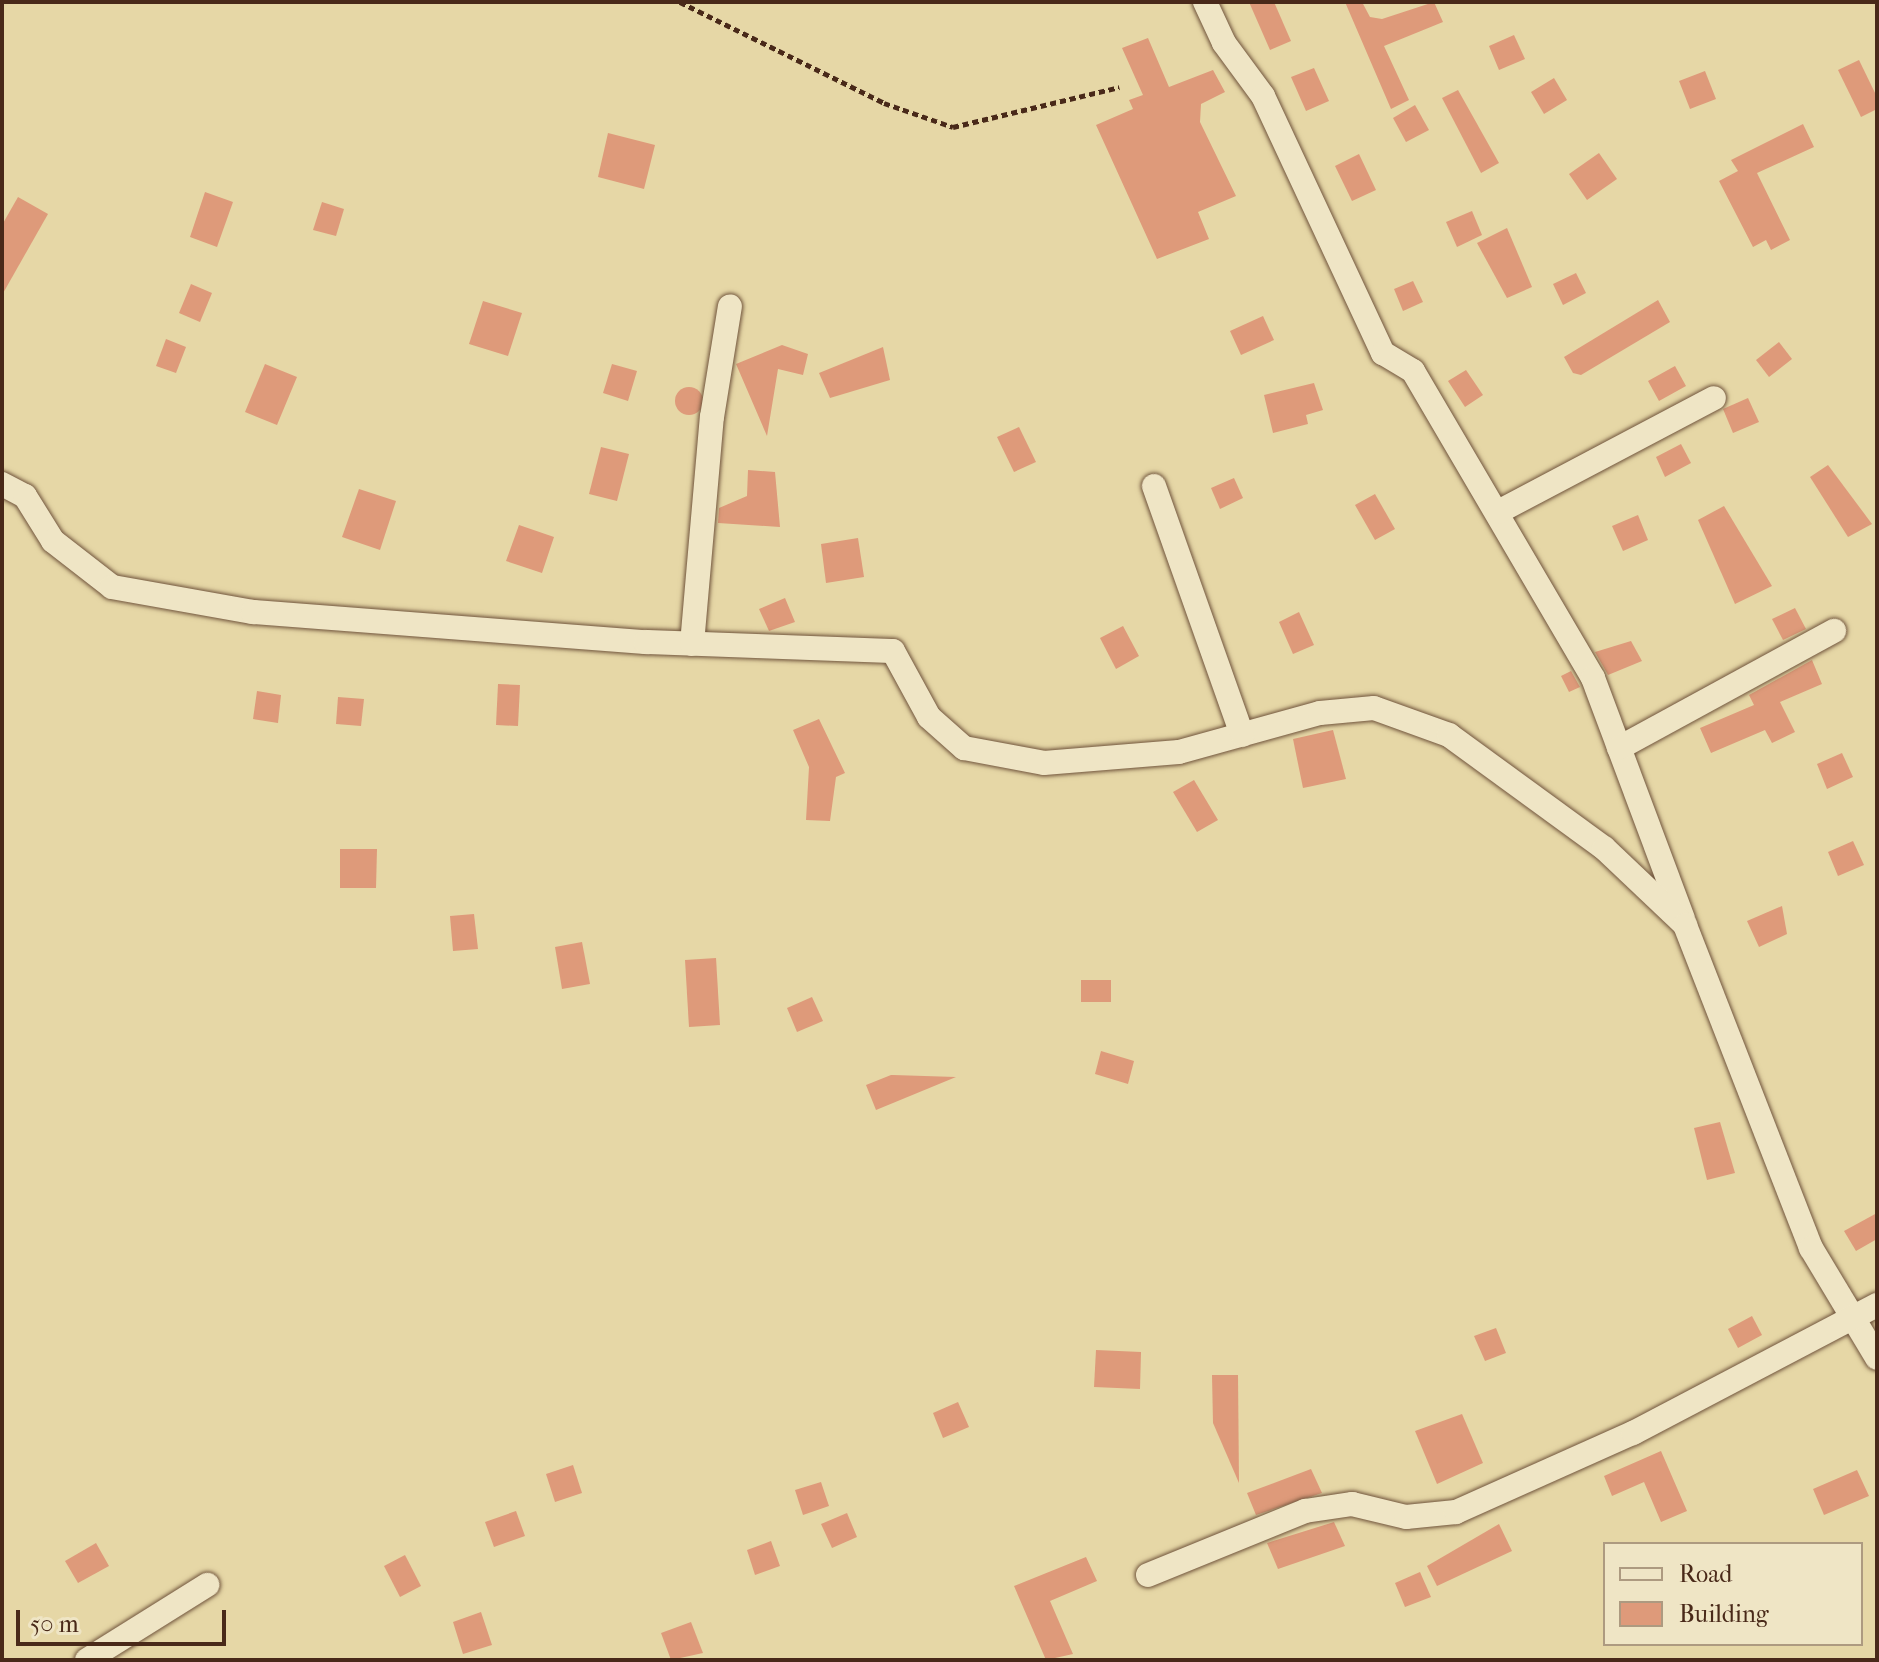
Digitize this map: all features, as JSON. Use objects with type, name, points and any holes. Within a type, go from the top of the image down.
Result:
[{"type":"street","points":[[1205,2],[1263,96],[1383,353],[1413,371],[1593,678],[1811,1248],[1877,1358]]},
{"type":"street","points":[[692,644],[712,417],[730,306]]},
{"type":"street","points":[[1498,512],[1714,398]]},
{"type":"street","points":[[2,484],[25,496],[53,541],[112,587],[253,612],[692,644],[893,651],[929,717],[964,748],[1044,763],[1179,752],[1242,735],[1374,708],[1449,735],[1604,848],[1685,925]]},
{"type":"street","points":[[1154,486],[1242,735]]},
{"type":"street","points":[[1619,748],[1834,631]]},
{"type":"street","points":[[1148,1575],[1305,1511],[1352,1504],[1406,1517],[1456,1512],[1633,1433],[1877,1305]]},
{"type":"street","points":[[87,1660],[207,1585]]},
{"type":"path","points":[[680,2],[884,103],[953,127],[1119,87]]},
{"type":"building","points":[[1249,2],[1274,2],[1291,41],[1270,50]]},
{"type":"building","points":[[1345,2],[1362,2],[1370,17],[1382,19],[1434,2],[1443,22],[1384,46],[1409,100],[1391,109]]},
{"type":"building","points":[[1514,35],[1525,59],[1499,70],[1489,46]]},
{"type":"building","points":[[1148,38],[1169,87],[1213,70],[1225,92],[1201,104],[1200,122],[1236,196],[1198,212],[1209,239],[1157,259],[1096,125],[1133,109],[1129,100],[1143,95],[1122,48]]},
{"type":"building","points":[[1859,60],[1877,97],[1877,109],[1861,117],[1838,70]]},
{"type":"building","points":[[1314,68],[1329,101],[1306,111],[1291,77]]},
{"type":"building","points":[[1705,71],[1716,99],[1690,109],[1679,81]]},
{"type":"building","points":[[1554,78],[1567,100],[1544,114],[1531,92]]},
{"type":"building","points":[[1458,90],[1499,163],[1481,173],[1442,98]]},
{"type":"building","points":[[1415,105],[1429,130],[1406,142],[1393,118]]},
{"type":"building","points":[[1803,124],[1814,147],[1757,173],[1790,240],[1771,250],[1766,240],[1753,247],[1719,181],[1738,171],[1731,160]]},
{"type":"building","points":[[608,133],[655,145],[644,189],[598,177]]},
{"type":"building","points":[[1599,153],[1617,179],[1587,200],[1569,174]]},
{"type":"building","points":[[1359,154],[1376,190],[1352,201],[1335,166]]},
{"type":"building","points":[[205,192],[233,202],[217,247],[190,237]]},
{"type":"building","points":[[18,197],[48,214],[2,295],[2,225]]},
{"type":"building","points":[[322,202],[344,209],[336,236],[313,230]]},
{"type":"building","points":[[1472,211],[1482,235],[1457,247],[1446,222]]},
{"type":"building","points":[[1507,228],[1532,287],[1507,298],[1477,243]]},
{"type":"building","points":[[1576,273],[1586,293],[1563,305],[1553,284]]},
{"type":"building","points":[[1413,281],[1423,302],[1403,311],[1394,289]]},
{"type":"building","points":[[191,284],[212,293],[200,322],[179,313]]},
{"type":"building","points":[[1658,300],[1670,322],[1581,375],[1573,373],[1564,357]]},
{"type":"building","points":[[483,301],[522,313],[508,356],[469,344]]},
{"type":"building","points":[[1263,316],[1274,340],[1241,355],[1230,331]]},
{"type":"building","points":[[166,339],[186,347],[176,373],[156,366]]},
{"type":"building","points":[[1779,342],[1792,359],[1769,377],[1756,360]]},
{"type":"building","points":[[782,345],[808,354],[803,375],[778,369],[767,436],[736,364]]},
{"type":"building","points":[[883,347],[890,380],[830,398],[819,373]]},
{"type":"building","points":[[265,364],[297,377],[277,425],[245,412]]},
{"type":"building","points":[[612,364],[637,371],[628,401],[603,393]]},
{"type":"building","points":[[1675,366],[1686,386],[1659,401],[1648,381]]},
{"type":"building","points":[[1466,370],[1483,395],[1465,407],[1448,381]]},
{"type":"building","points":[[1314,383],[1323,410],[1306,415],[1308,424],[1273,433],[1264,395]]},
{"type":"building","points":[[689,387],[699,391],[703,401],[699,411],[689,415],[679,411],[675,401],[679,391]]},
{"type":"building","points":[[1748,398],[1759,422],[1733,433],[1723,409]]},
{"type":"building","points":[[1019,427],[1036,462],[1014,472],[997,437]]},
{"type":"building","points":[[1681,444],[1691,463],[1665,477],[1656,457]]},
{"type":"building","points":[[601,447],[629,454],[617,501],[589,494]]},
{"type":"building","points":[[1828,465],[1872,524],[1848,537],[1810,477]]},
{"type":"building","points":[[748,470],[775,472],[780,527],[718,523],[719,508],[747,496]]},
{"type":"building","points":[[1234,478],[1243,498],[1220,509],[1211,488]]},
{"type":"building","points":[[359,489],[396,501],[380,550],[342,537]]},
{"type":"building","points":[[1375,494],[1395,529],[1375,540],[1355,505]]},
{"type":"building","points":[[1724,506],[1772,586],[1735,604],[1698,520]]},
{"type":"building","points":[[1638,515],[1648,540],[1623,551],[1612,526]]},
{"type":"building","points":[[519,525],[554,537],[542,573],[506,561]]},
{"type":"building","points":[[858,538],[864,577],[826,583],[821,544]]},
{"type":"building","points":[[785,598],[795,622],[769,631],[759,609]]},
{"type":"building","points":[[1795,608],[1806,629],[1783,640],[1772,619]]},
{"type":"building","points":[[1299,612],[1314,645],[1293,654],[1279,622]]},
{"type":"building","points":[[1123,626],[1139,656],[1116,669],[1100,638]]},
{"type":"building","points":[[1631,641],[1642,661],[1608,675],[1595,652]]},
{"type":"building","points":[[1812,660],[1822,684],[1780,702],[1795,732],[1772,743],[1765,730],[1711,753],[1700,728],[1754,705],[1749,695]]},
{"type":"building","points":[[1571,671],[1580,687],[1569,692],[1561,676]]},
{"type":"building","points":[[498,684],[520,685],[518,726],[496,725]]},
{"type":"building","points":[[257,691],[281,695],[278,723],[253,719]]},
{"type":"building","points":[[338,697],[364,699],[361,726],[336,724]]},
{"type":"building","points":[[819,719],[845,773],[836,777],[830,821],[806,820],[809,767],[793,730]]},
{"type":"building","points":[[1333,730],[1346,779],[1303,788],[1293,739]]},
{"type":"building","points":[[1842,753],[1853,777],[1827,789],[1817,764]]},
{"type":"building","points":[[1194,780],[1218,820],[1197,832],[1173,792]]},
{"type":"building","points":[[1853,841],[1864,865],[1838,876],[1828,852]]},
{"type":"building","points":[[340,849],[377,849],[376,888],[340,888]]},
{"type":"building","points":[[1782,906],[1787,934],[1759,947],[1747,921]]},
{"type":"building","points":[[474,914],[478,949],[453,951],[450,916]]},
{"type":"building","points":[[582,942],[590,984],[562,989],[555,947]]},
{"type":"building","points":[[716,958],[720,1025],[689,1027],[685,960]]},
{"type":"building","points":[[1081,980],[1111,980],[1111,1002],[1081,1002]]},
{"type":"building","points":[[812,997],[823,1021],[797,1032],[787,1008]]},
{"type":"building","points":[[1101,1051],[1134,1061],[1128,1084],[1095,1074]]},
{"type":"building","points":[[891,1075],[956,1077],[876,1110],[866,1085]]},
{"type":"building","points":[[1720,1122],[1735,1173],[1707,1180],[1694,1128]]},
{"type":"building","points":[[1877,1213],[1877,1239],[1856,1251],[1844,1231]]},
{"type":"building","points":[[1752,1316],[1762,1335],[1738,1348],[1728,1329]]},
{"type":"building","points":[[1496,1328],[1506,1353],[1485,1361],[1474,1336]]},
{"type":"building","points":[[1096,1350],[1141,1352],[1140,1389],[1094,1387]]},
{"type":"building","points":[[1212,1375],[1238,1375],[1239,1483],[1213,1423]]},
{"type":"building","points":[[958,1402],[969,1427],[943,1438],[933,1413]]},
{"type":"building","points":[[1462,1414],[1483,1463],[1437,1484],[1415,1431]]},
{"type":"building","points":[[1661,1451],[1687,1511],[1661,1522],[1644,1482],[1612,1496],[1604,1476]]},
{"type":"building","points":[[573,1465],[582,1493],[555,1502],[546,1474]]},
{"type":"building","points":[[1311,1469],[1322,1493],[1256,1515],[1247,1493]]},
{"type":"building","points":[[1857,1470],[1869,1496],[1824,1515],[1813,1489]]},
{"type":"building","points":[[821,1482],[829,1506],[803,1515],[795,1490]]},
{"type":"building","points":[[516,1511],[525,1536],[494,1547],[485,1522]]},
{"type":"building","points":[[847,1513],[857,1537],[832,1548],[821,1524]]},
{"type":"building","points":[[1334,1522],[1345,1546],[1278,1569],[1267,1543]]},
{"type":"building","points":[[1499,1524],[1512,1551],[1437,1586],[1427,1566]]},
{"type":"building","points":[[771,1541],[780,1566],[755,1575],[747,1550]]},
{"type":"building","points":[[96,1543],[109,1566],[78,1583],[65,1561]]},
{"type":"building","points":[[405,1555],[421,1586],[400,1597],[384,1566]]},
{"type":"building","points":[[1086,1557],[1097,1581],[1050,1601],[1073,1654],[1046,1660],[1014,1586]]},
{"type":"building","points":[[1420,1572],[1431,1597],[1405,1607],[1395,1583]]},
{"type":"building","points":[[481,1612],[492,1645],[463,1654],[453,1622]]},
{"type":"building","points":[[691,1622],[703,1653],[671,1660],[661,1633]]}]
